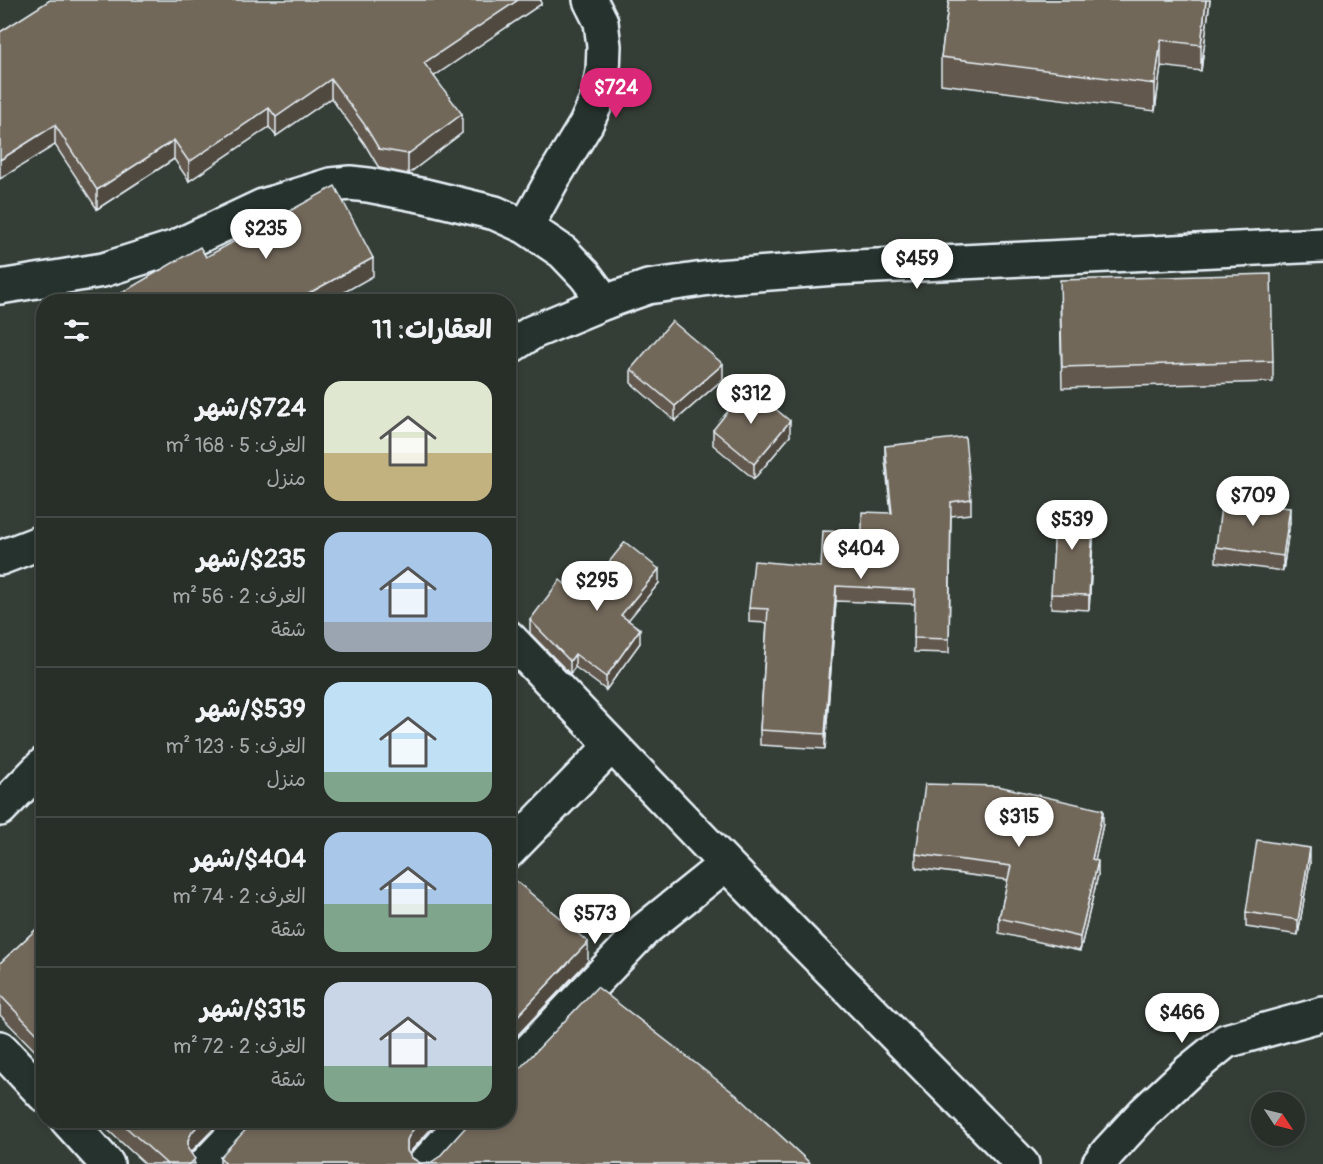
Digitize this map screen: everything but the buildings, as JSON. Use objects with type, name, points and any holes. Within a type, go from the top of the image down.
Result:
[{"type":"street","points":[[526,227],[586,124],[598,98],[603,71],[604,46],[601,22],[590,0]]},
{"type":"street","points":[[0,288],[103,270],[176,247],[263,206],[331,185],[350,183],[424,196],[495,213],[526,227],[563,252],[585,275],[605,302]]},
{"type":"street","points":[[516,343],[533,332],[605,302],[648,288],[717,277],[1323,245]]},
{"type":"street","points":[[0,558],[36,544]]},
{"type":"street","points":[[516,645],[726,864],[1022,1164]]},
{"type":"street","points":[[516,844],[612,745]]},
{"type":"street","points":[[0,809],[36,772]]},
{"type":"street","points":[[516,1065],[644,930],[726,864]]},
{"type":"street","points":[[1099,1164],[1144,1113],[1226,1041],[1323,1014]]},
{"type":"street","points":[[0,1048],[36,1086]]},
{"type":"street","points":[[74,1128],[107,1164]]},
{"type":"street","points":[[206,1164],[241,1128]]},
{"type":"street","points":[[425,1164],[458,1128]]}]
